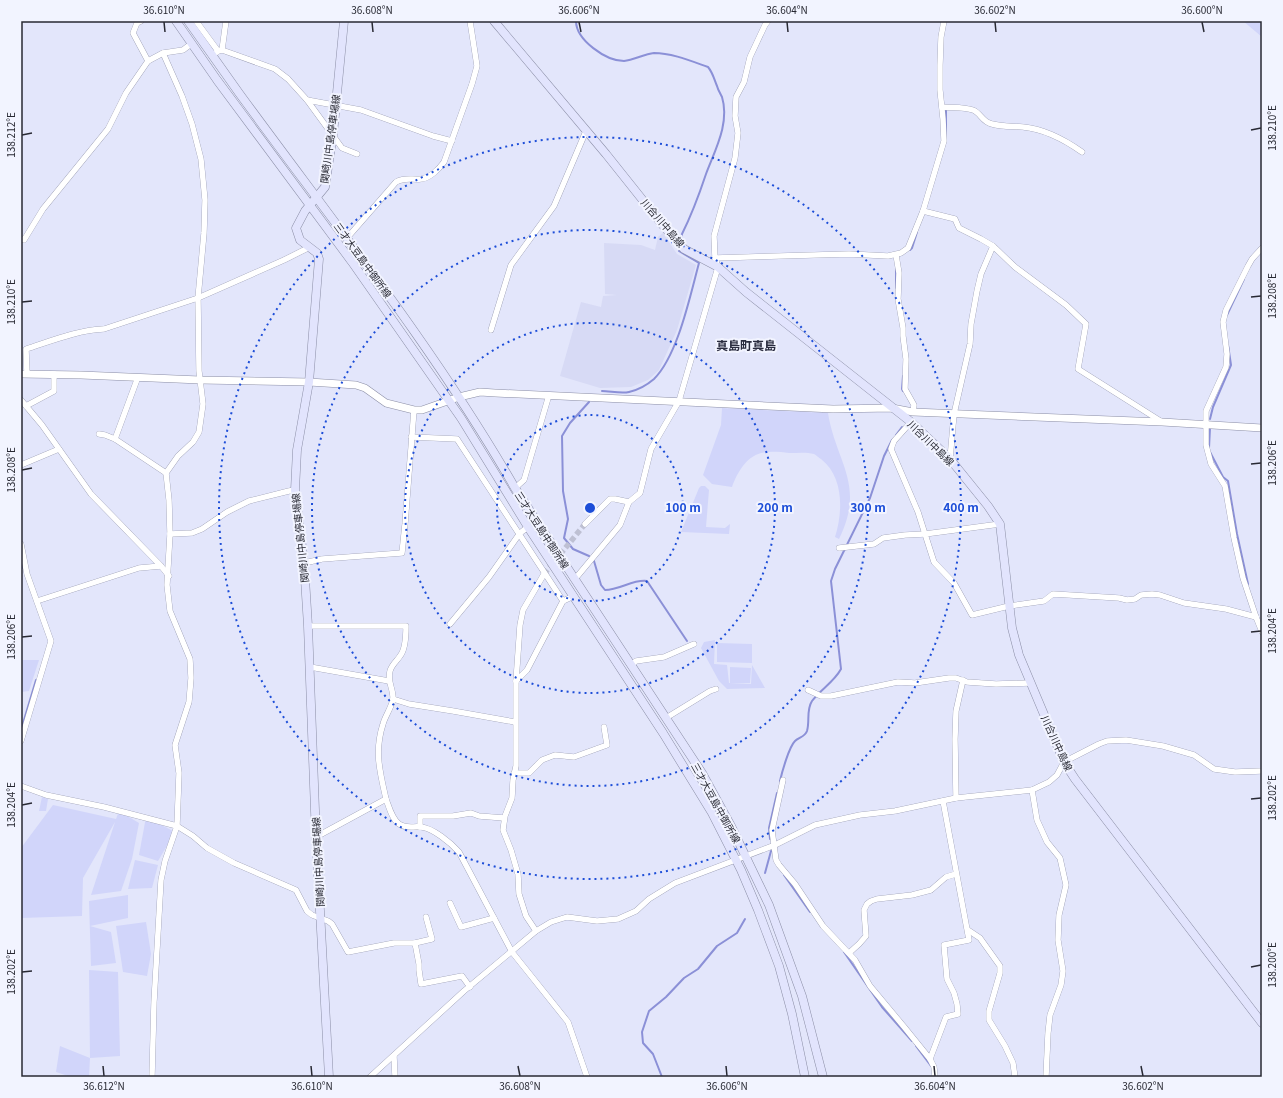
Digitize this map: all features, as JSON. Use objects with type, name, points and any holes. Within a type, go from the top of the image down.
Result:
[{"type":"main road","name":"三才大豆島中御所線","points":[[176,21],[191,44],[352,262],[448,401],[528,527],[663,733],[712,813],[741,870],[779,966],[792,1014],[805,1077]]},
{"type":"main road","name":"三才大豆島中御所線","points":[[188,21],[217,52],[238,92],[348,238],[408,322],[491,445],[515,488],[702,773],[731,826],[769,905],[802,996],[823,1077]]},
{"type":"main road","name":"関崎川中島停車場線","points":[[329,1077],[316,836],[308,626],[304,563],[295,490],[297,450],[309,382],[319,259],[318,252],[300,240],[296,228],[305,211],[325,187],[333,134],[344,21]]},
{"type":"main road","name":"川合川中島線","points":[[494,21],[684,249],[718,267],[746,292],[910,422],[950,459],[988,506],[1000,524],[1012,628],[1019,655],[1064,762],[1075,779],[1262,1023]]},
{"type":"street","points":[[141,21],[138,23],[133,33],[148,61]]},
{"type":"street","points":[[196,21],[217,52],[275,69],[288,79],[307,100],[342,148],[357,154]]},
{"type":"street","points":[[217,52],[226,21]]},
{"type":"street","points":[[348,238],[396,182],[402,179],[423,179],[437,171],[444,162],[477,66],[470,21]]},
{"type":"street","points":[[575,580],[620,525],[629,502],[640,493],[650,448],[679,401],[718,267],[714,258],[714,236],[735,158],[738,133],[735,116],[736,97],[744,82],[750,57],[768,21]]},
{"type":"street","points":[[714,258],[849,254],[896,255],[908,248],[923,211],[944,141],[940,86],[941,37],[944,21]]},
{"type":"street","points":[[21,239],[24,240],[43,209],[108,129],[126,93],[148,61],[163,53],[183,50],[191,44]]},
{"type":"street","points":[[152,1077],[154,1002],[161,880],[165,861],[177,826],[179,773],[175,745],[189,702],[191,678],[190,659],[170,612],[167,585],[170,534],[166,473],[178,456],[193,442],[199,432],[204,404],[200,380],[198,298],[204,233],[205,200],[201,159],[182,96],[163,53]]},
{"type":"street","points":[[307,100],[315,100],[336,106],[361,110],[433,136],[452,141]]},
{"type":"street","points":[[942,107],[974,110],[986,122],[999,126],[1036,129],[1054,136],[1082,152]]},
{"type":"street","points":[[491,330],[511,265],[554,206],[586,131]]},
{"type":"street","points":[[923,211],[955,219],[959,228],[993,246],[1024,274],[1066,304],[1086,324],[1078,369],[1162,422]]},
{"type":"street","points":[[950,459],[954,414],[970,344],[971,324],[981,274],[993,246]]},
{"type":"street","points":[[310,247],[198,298],[104,329],[92,329],[26,349],[24,374],[309,382],[356,385],[365,388],[386,403],[414,410],[422,410],[480,392],[833,409],[892,408],[913,412],[1162,422],[1262,428]]},
{"type":"street","points":[[1262,248],[1250,263],[1224,316],[1222,326],[1227,354],[1226,367],[1206,412],[1205,425],[1206,444],[1211,464],[1225,486],[1243,578],[1262,632]]},
{"type":"street","points":[[896,255],[899,273],[898,299],[906,359],[905,389],[914,405],[913,412]]},
{"type":"street","points":[[26,406],[54,390],[54,374]]},
{"type":"street","points":[[115,439],[138,377]]},
{"type":"street","points":[[515,488],[524,480],[549,395]]},
{"type":"street","points":[[21,400],[42,425],[91,494],[161,566],[168,576]]},
{"type":"street","points":[[304,563],[322,559],[402,553],[414,410]]},
{"type":"street","points":[[910,422],[894,441],[891,449],[916,505],[934,562],[954,583],[972,615],[1009,606],[1044,601],[1053,594],[1112,597],[1127,600],[1135,599],[1141,595],[1152,594],[1184,603],[1226,609],[1256,617]]},
{"type":"street","points":[[99,434],[105,434],[115,439],[166,473]]},
{"type":"street","points":[[411,437],[456,439],[564,601]]},
{"type":"street","points":[[21,465],[59,449]]},
{"type":"street","points":[[170,534],[192,533],[202,529],[227,512],[249,500],[295,490]]},
{"type":"street","points":[[585,524],[610,499],[629,502]]},
{"type":"street","points":[[843,548],[874,544],[882,538],[1000,524]]},
{"type":"street","points":[[450,624],[520,534],[528,527]]},
{"type":"street","points":[[21,544],[27,574],[51,641],[21,741]]},
{"type":"street","points":[[37,601],[138,568],[161,566]]},
{"type":"street","points":[[536,931],[526,916],[519,894],[518,874],[503,830],[504,818],[512,798],[516,766],[516,681],[518,644],[523,610],[544,574]]},
{"type":"street","points":[[516,681],[527,670],[564,601],[574,596]]},
{"type":"street","points":[[308,626],[406,626],[401,656],[396,659],[390,670],[389,681],[393,699],[383,722],[378,748],[379,768],[386,799],[394,818],[399,824],[406,827],[420,827],[428,829],[450,841],[459,852],[512,952],[568,1022],[587,1077]]},
{"type":"street","points":[[631,665],[636,661],[664,657],[694,644]]},
{"type":"street","points":[[310,667],[389,681]]},
{"type":"street","points":[[808,690],[818,694],[831,696],[898,682],[915,683],[956,678],[967,682],[996,684],[1030,683]]},
{"type":"street","points":[[956,798],[956,711],[963,680]]},
{"type":"street","points":[[666,718],[710,691],[716,689]]},
{"type":"street","points":[[393,699],[409,704],[516,722]]},
{"type":"street","points":[[514,773],[529,773],[542,760],[555,755],[574,757],[607,745],[604,727]]},
{"type":"street","points":[[370,1077],[470,987],[536,931],[551,922],[567,917],[597,921],[618,919],[636,911],[649,899],[675,883],[774,845],[815,825],[860,815],[895,811],[956,798],[1032,790],[1049,782],[1057,774],[1064,762],[1107,741],[1126,740],[1162,746],[1194,755],[1214,769],[1235,772],[1262,771]]},
{"type":"street","points":[[783,780],[772,830],[776,860],[795,884],[823,926],[855,960],[870,986],[930,1059],[934,1067],[935,1077]]},
{"type":"street","points":[[21,786],[46,795],[104,807],[177,826],[193,836],[207,848],[234,863],[296,890],[307,911],[312,915],[332,924],[348,952],[394,943],[415,943],[432,939],[426,917]]},
{"type":"street","points":[[1032,790],[1037,820],[1047,842],[1060,858],[1066,885],[1059,915],[1058,940],[1063,971],[1061,985],[1050,1016],[1046,1077]]},
{"type":"street","points":[[316,836],[386,799]]},
{"type":"street","points":[[930,1059],[946,1017],[958,1014],[954,993],[947,980],[944,945],[969,940],[943,801]]},
{"type":"street","points":[[420,827],[420,816],[453,816],[471,813],[479,816],[504,818]]},
{"type":"street","points":[[849,953],[860,944],[866,936],[864,910],[867,904],[877,899],[912,895],[930,890],[946,877],[956,874]]},
{"type":"street","points":[[450,903],[461,927],[494,918]]},
{"type":"street","points":[[968,930],[980,938],[1000,966],[1000,973],[989,1011],[989,1020],[1005,1046],[1013,1063],[1015,1077]]},
{"type":"street","points":[[415,943],[421,984],[462,976],[470,987]]},
{"type":"street","points":[[394,1056],[395,1077]]},
{"type":"shaded area","points":[[1243,21],[1262,22],[1262,37]]},
{"type":"shaded area","points":[[663,233],[677,254],[696,265],[677,330],[659,370],[648,380],[631,387],[600,388],[560,376],[581,302],[601,307],[603,296],[617,295],[605,294],[604,243],[641,245],[655,250],[658,237]]},
{"type":"shaded area","points":[[722,408],[828,413],[832,431],[847,474],[849,488],[850,503],[847,520],[839,539],[835,537],[838,527],[840,506],[838,485],[829,466],[814,454],[771,452],[756,455],[743,466],[732,487],[712,484],[703,475],[721,425]]},
{"type":"shaded area","points":[[701,486],[705,486],[709,490],[706,527],[725,528],[730,524],[729,534],[681,532]]},
{"type":"shaded area","points":[[715,640],[714,664],[727,665],[729,683],[751,684],[752,665],[765,688],[727,689],[719,681],[701,648],[704,642]]},
{"type":"shaded area","points":[[717,643],[752,644],[752,663],[717,662]]},
{"type":"shaded area","points":[[21,660],[39,660],[29,691],[21,692]]},
{"type":"shaded area","points":[[730,667],[751,668],[750,683],[730,683]]},
{"type":"shaded area","points":[[42,797],[48,799],[46,811],[39,811]]},
{"type":"shaded area","points":[[53,805],[116,819],[119,811],[139,823],[132,859],[121,891],[91,895],[115,822],[83,878],[82,916],[21,918],[21,848]]},
{"type":"shaded area","points":[[146,817],[175,832],[158,861],[139,855]]},
{"type":"shaded area","points":[[135,860],[158,865],[152,888],[128,889]]},
{"type":"shaded area","points":[[128,895],[128,918],[90,926],[111,932],[116,963],[91,966],[89,901]]},
{"type":"shaded area","points":[[146,922],[151,954],[147,976],[123,972],[116,926]]},
{"type":"shaded area","points":[[89,970],[118,972],[120,1056],[90,1058]]},
{"type":"shaded area","points":[[60,1046],[90,1058],[89,1077],[71,1077],[56,1072]]},
{"type":"waterway","points":[[576,21],[577,28],[586,42],[593,48],[609,57],[624,61],[654,53],[668,54],[708,67],[712,74],[722,97],[724,107],[723,126],[717,146],[681,239]]},
{"type":"waterway","points":[[946,110],[946,141]]},
{"type":"waterway","points":[[910,250],[917,232]]},
{"type":"waterway","points":[[602,391],[626,393],[642,387],[654,379],[670,355],[682,324],[699,263],[679,251]]},
{"type":"waterway","points":[[896,268],[896,288]]},
{"type":"waterway","points":[[1227,315],[1244,279]]},
{"type":"waterway","points":[[1210,419],[1213,407],[1231,365],[1228,345]]},
{"type":"waterway","points":[[903,376],[903,391]]},
{"type":"waterway","points":[[589,402],[570,423],[562,436],[563,491],[568,519],[564,538],[573,549],[589,556]]},
{"type":"waterway","points":[[896,435],[902,427]]},
{"type":"waterway","points":[[1209,448],[1210,428]]},
{"type":"waterway","points":[[780,781],[790,749],[795,741],[805,735],[807,731],[810,704],[835,678],[841,669],[831,581],[835,569],[870,498],[884,456],[892,440]]},
{"type":"waterway","points":[[1210,452],[1223,477],[1228,481],[1237,534],[1248,584]]},
{"type":"waterway","points":[[594,561],[601,585],[605,590],[611,590],[637,582],[647,581],[687,641]]},
{"type":"waterway","points":[[21,562],[23,568]]},
{"type":"waterway","points":[[21,730],[36,680]]},
{"type":"waterway","points":[[770,839],[769,828],[777,793]]},
{"type":"waterway","points":[[765,873],[771,851]]},
{"type":"waterway","points":[[784,875],[810,912]]},
{"type":"waterway","points":[[662,1077],[653,1054],[643,1043],[642,1032],[649,1011],[666,997],[684,978],[698,969],[717,946],[737,933],[745,919]]},
{"type":"waterway","points":[[844,952],[882,1007],[912,1041]]},
{"type":"waterway","points":[[916,1046],[931,1066]]},
{"type":"tunnel","points":[[544,574],[585,524]]},
{"type":"district","name":"真島町真島","points":[[746,346]]}]
